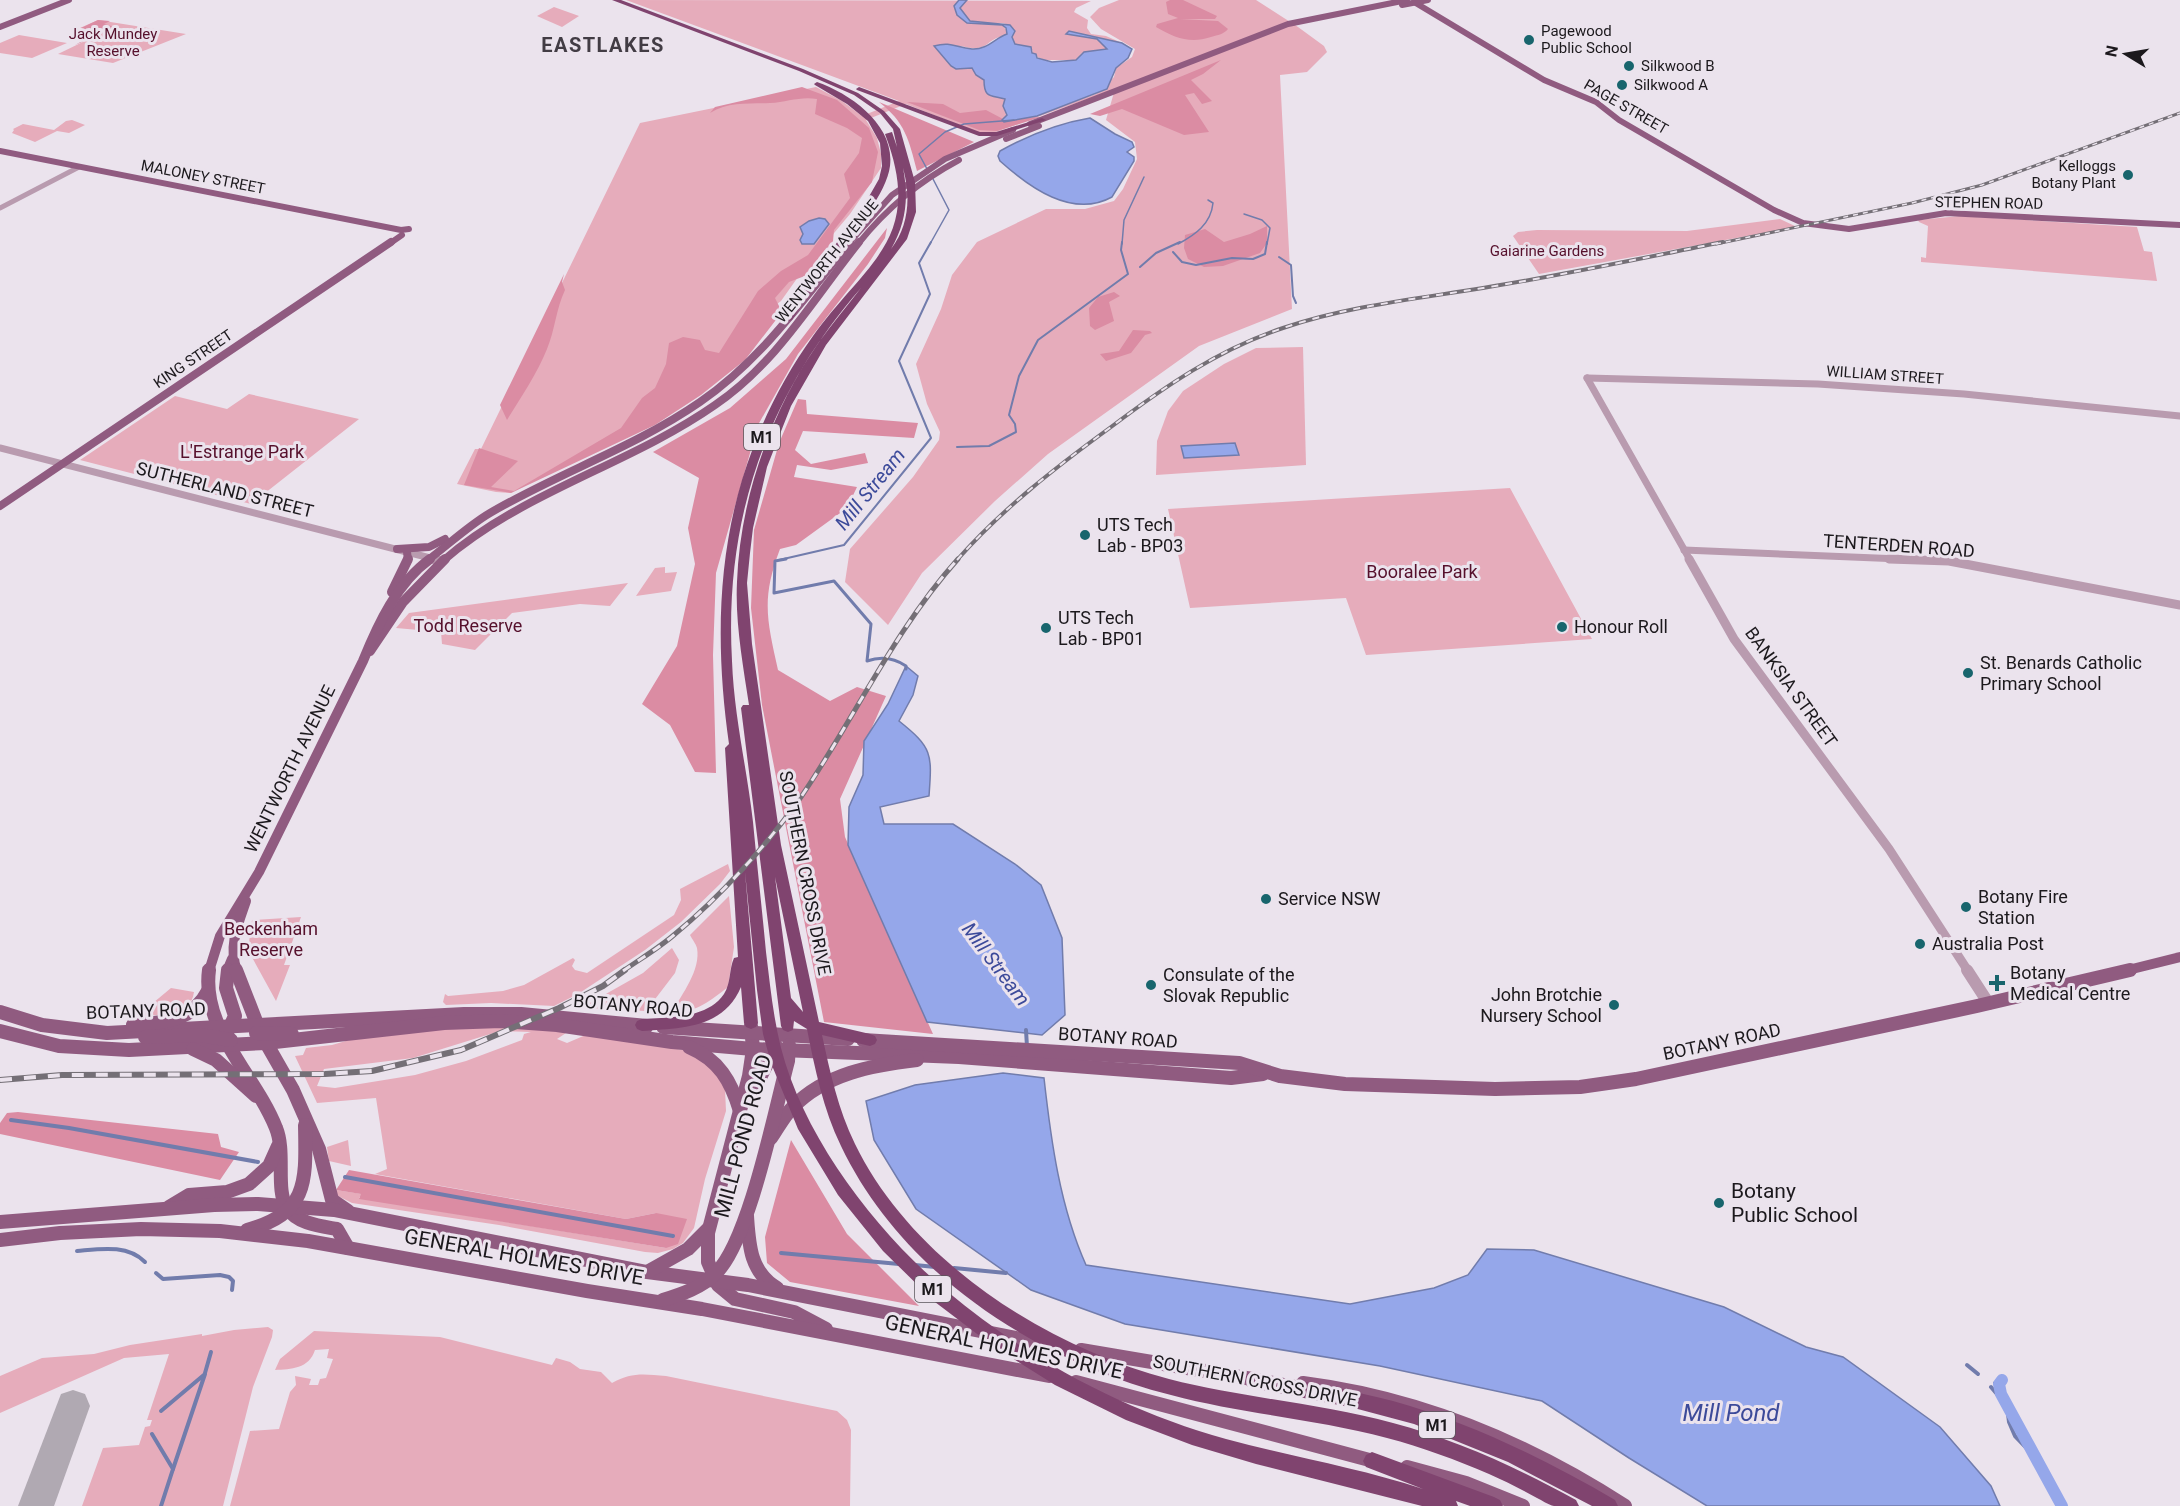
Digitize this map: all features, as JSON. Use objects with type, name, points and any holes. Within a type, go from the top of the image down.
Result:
[{"type":"highway","name":"SOUTHERN CROSS DRIVE","points":[[613,2],[801,70],[856,94],[887,129],[892,141],[904,194],[903,209],[892,240],[802,358],[770,419],[754,457],[734,533],[727,579],[725,626],[730,702],[742,784],[771,1037],[790,1094],[809,1135],[862,1215],[894,1251],[939,1294],[973,1322],[1049,1372],[1156,1425],[1259,1456],[1342,1474],[1413,1493],[1449,1506]]},
{"type":"highway","name":"SOUTHERN CROSS DRIVE","points":[[700,35],[810,81],[873,113],[896,129],[907,165],[913,203],[909,223],[897,249],[822,344],[799,382],[773,437],[762,466],[748,528],[742,583],[746,644],[775,845],[826,1085],[843,1137],[873,1188],[914,1241],[959,1282],[1002,1313],[1039,1335],[1100,1364],[1132,1376],[1191,1392],[1368,1424],[1420,1439],[1479,1461],[1544,1491],[1570,1506]]},
{"type":"highway","points":[[801,70],[979,135],[990,135],[1042,120]]},
{"type":"highway","points":[[873,113],[886,153],[885,174],[888,183],[900,188]]},
{"type":"highway","points":[[959,129],[984,145]]},
{"type":"highway","points":[[789,318],[802,294],[868,205],[885,174]]},
{"type":"highway","points":[[746,644],[747,713],[784,997],[792,1037]]},
{"type":"highway","points":[[730,702],[731,781],[751,1028]]},
{"type":"highway","points":[[642,1025],[702,1018],[724,1005],[733,993],[738,974],[741,919]]},
{"type":"highway","points":[[784,997],[797,1017],[814,1028],[870,1040]]},
{"type":"highway","name":"M1","points":[[1253,1380],[1354,1400],[1412,1415],[1461,1433],[1562,1477],[1609,1506]]},
{"type":"highway","points":[[1372,1461],[1494,1506]]},
{"type":"main road","points":[[1372,6],[1395,0]]},
{"type":"main road","name":"WENTWORTH AVENUE","points":[[363,661],[369,642],[388,607],[410,578],[430,558],[473,524],[528,493],[615,451],[678,417],[734,376],[789,318],[872,215],[900,188],[909,187],[928,173],[1042,120],[1288,24],[1372,6],[1428,0]]},
{"type":"main road","points":[[61,10],[57,7],[64,1]]},
{"type":"main road","points":[[0,25],[64,1]]},
{"type":"main road","name":"WENTWORTH AVENUE","points":[[225,1034],[236,1016],[224,983],[224,975],[232,959],[237,926],[249,892],[363,661],[405,600],[442,561],[471,538],[505,516],[659,439],[710,407],[744,382],[781,344],[888,210],[928,173],[955,162],[984,145],[1281,29],[1323,18],[1410,1]]},
{"type":"main road","name":"PAGE STREET","points":[[1410,1],[1544,80],[1596,102],[1619,120],[1670,147],[1774,210],[1799,221]]},
{"type":"main road","name":"MALONEY STREET","points":[[0,151],[402,233]]},
{"type":"main road","name":"STEPHEN ROAD","points":[[1799,221],[1820,226],[1849,228],[1937,213],[1957,213],[2180,225]]},
{"type":"main road","name":"KING STREET","points":[[0,506],[402,233]]},
{"type":"main road","points":[[402,550],[429,547],[473,524]]},
{"type":"main road","points":[[388,607],[393,589],[409,557],[402,550]]},
{"type":"main road","name":"WENTWORTH AVENUE","points":[[225,1034],[222,1019],[211,1005],[208,991],[209,971],[215,951],[232,914],[249,892]]},
{"type":"main road","name":"BOTANY ROAD","points":[[262,1034],[337,1035],[444,1023],[501,1021],[557,1025],[672,1042],[772,1050],[792,1037],[870,1040],[1048,1057],[1150,1074],[1231,1078],[1264,1074],[1384,1086],[1510,1090],[1595,1087],[2098,980],[2180,957]]},
{"type":"main road","points":[[232,959],[262,1034],[293,1090],[318,1149],[328,1193],[332,1200],[351,1213]]},
{"type":"main road","points":[[112,1032],[132,1025],[171,1021],[189,1015],[202,1006],[208,991]]},
{"type":"main road","name":"BOTANY ROAD","points":[[0,1012],[42,1025],[112,1032],[133,1038],[225,1034],[246,1044],[262,1034],[494,1013],[642,1025],[751,1028],[792,1037],[959,1057],[1000,1053]]},
{"type":"main road","name":"MILL POND ROAD","points":[[712,1279],[707,1246],[740,1114],[753,1049],[751,1028]]},
{"type":"main road","name":"BOTANY ROAD","points":[[0,1032],[37,1042],[80,1048],[189,1047],[225,1034]]},
{"type":"main road","points":[[225,1034],[262,1034]]},
{"type":"main road","points":[[225,1034],[266,1105],[280,1139],[281,1188],[289,1208]]},
{"type":"main road","name":"MILL POND ROAD","points":[[645,1299],[677,1297],[712,1279],[724,1264],[747,1214],[792,1037]]},
{"type":"main road","points":[[672,1042],[699,1050],[720,1066],[731,1084],[740,1114]]},
{"type":"main road","points":[[246,1044],[278,1066]]},
{"type":"main road","points":[[174,1048],[194,1050],[212,1057],[266,1105]]},
{"type":"main road","points":[[740,1114],[772,1050]]},
{"type":"main road","points":[[766,1145],[793,1107],[819,1087],[831,1081],[871,1068],[909,1061],[959,1057]]},
{"type":"main road","points":[[232,1232],[269,1224],[289,1208],[302,1192],[305,1174],[305,1121]]},
{"type":"main road","points":[[166,1209],[189,1195],[227,1192],[249,1184],[269,1166],[280,1139]]},
{"type":"main road","name":"GENERAL HOLMES DRIVE","points":[[0,1222],[258,1204],[351,1213],[647,1272],[712,1279],[1030,1341],[1253,1380],[1320,1384],[1422,1407],[1555,1462],[1625,1506]]},
{"type":"main road","name":"GENERAL HOLMES DRIVE","points":[[289,1208],[300,1220],[337,1229],[348,1248]]},
{"type":"main road","points":[[747,1214],[749,1251],[755,1268],[766,1281],[788,1293]]},
{"type":"main road","points":[[647,1272],[694,1246],[705,1234],[713,1218]]},
{"type":"main road","name":"GENERAL HOLMES DRIVE","points":[[0,1240],[129,1230],[232,1232],[348,1248],[645,1299],[1011,1367],[1119,1393],[1372,1461],[1448,1475],[1523,1506]]},
{"type":"main road","name":"GENERAL HOLMES DRIVE","points":[[712,1279],[723,1291],[735,1299],[794,1312],[835,1334]]},
{"type":"street","points":[[0,208],[79,167]]},
{"type":"street","name":"WILLIAM STREET","points":[[1587,378],[1818,384],[1964,394],[2180,416]]},
{"type":"street","name":"BANKSIA STREET","points":[[1587,378],[1734,639],[1889,849],[1989,1004]]},
{"type":"street","name":"SUTHERLAND STREET","points":[[0,448],[442,561]]},
{"type":"street","name":"TENTERDEN ROAD","points":[[1684,550],[1949,561],[2180,605]]},
{"type":"green space","points":[[626,0],[1091,1],[1076,8],[1074,12],[1088,20],[1087,28],[1091,34],[1106,36],[1122,43],[1071,32],[1067,34],[1097,39],[1108,48],[1103,51],[1082,53],[1076,60],[1043,60],[1031,53],[1033,51],[1028,47],[1015,44],[1012,37],[1014,30],[1010,25],[969,23],[1002,25],[1008,32],[1006,36],[994,39],[983,47],[961,46],[1028,118],[1096,94],[1114,77],[1116,68],[1132,57],[1135,49],[1101,29],[1090,17],[1099,8],[1119,0],[1256,0],[1324,46],[1327,52],[1307,72],[1280,75],[1292,309],[1199,346],[1048,454],[995,501],[922,573],[888,625],[845,582],[850,549],[913,477],[939,440],[940,432],[927,404],[916,364],[941,309],[952,275],[977,242],[1046,209],[1085,209],[1114,201],[1123,189],[1137,159],[1135,142],[1106,120],[1115,89],[993,133],[982,134],[906,104],[866,120],[877,138],[881,154],[881,168],[850,214],[803,270],[781,301],[757,319],[653,419],[511,493],[457,484],[475,449],[481,449],[640,123],[816,87],[842,101],[862,116],[899,101]]},
{"type":"green space","points":[[554,7],[579,16],[562,27],[537,16]]},
{"type":"green space","name":"Jack Mundey Reserve","points":[[98,20],[186,34],[113,63],[58,54],[91,38],[92,34],[80,28]]},
{"type":"green space","points":[[19,35],[67,43],[32,58],[0,53],[0,43]]},
{"type":"green space","points":[[72,120],[85,125],[69,133],[57,131],[35,142],[12,133],[13,129],[23,124],[54,130],[66,121]]},
{"type":"green space","points":[[1960,216],[2137,227],[2144,251],[2152,252],[2157,281],[1921,262],[1921,257],[1926,258],[1928,226],[1918,220]]},
{"type":"green space","name":"Gaiarine Gardens","points":[[1780,219],[1797,227],[1539,274],[1513,236],[1518,232],[1537,230],[1687,231]]},
{"type":"green space","points":[[1303,347],[1306,465],[1156,475],[1157,441],[1168,411],[1183,391],[1224,364],[1256,348]]},
{"type":"green space","name":"L'Estrange Park","points":[[249,394],[359,419],[251,504],[80,460],[175,396],[227,409]]},
{"type":"green space","name":"Booralee Park","points":[[1510,488],[1592,639],[1366,655],[1346,598],[1190,608],[1168,509]]},
{"type":"green space","points":[[665,567],[665,573],[677,572],[671,591],[636,596],[655,568]]},
{"type":"green space","name":"Todd Reserve","points":[[628,583],[610,606],[580,604],[512,613],[475,650],[442,644],[441,632],[396,628],[409,613]]},
{"type":"green space","points":[[728,864],[730,871],[720,884],[681,922],[645,950],[578,994],[554,1006],[491,1003],[446,1005],[443,1002],[445,994],[448,996],[503,991],[524,985],[573,958],[575,960],[572,966],[575,970],[587,973],[674,915],[681,900],[680,889]]},
{"type":"green space","points":[[729,896],[734,947],[728,987],[696,1008],[672,1012],[690,981],[696,965],[697,948],[690,935]]},
{"type":"green space","name":"Beckenham Reserve","points":[[301,917],[284,965],[290,965],[276,1001],[248,950],[252,920]]},
{"type":"green space","points":[[672,948],[679,960],[675,973],[646,1011],[581,1008],[643,973]]},
{"type":"green space","points":[[171,988],[194,992],[186,1006],[171,1013],[135,1018]]},
{"type":"green space","points":[[486,1024],[569,1031],[557,1039],[567,1043],[588,1034],[683,1050],[704,1058],[719,1072],[725,1089],[726,1111],[705,1179],[694,1228],[683,1243],[673,1249],[658,1253],[645,1252],[499,1225],[352,1203],[336,1195],[336,1190],[362,1194],[359,1198],[666,1248],[656,1213],[626,1219],[375,1174],[387,1169],[376,1098],[317,1103],[295,1056],[303,1055],[306,1048],[332,1045],[363,1036]],"holes":[[[500,1031],[531,1032],[524,1034],[522,1040],[466,1061],[415,1075],[335,1088],[317,1086],[324,1069],[413,1058]]]},
{"type":"green space","points":[[348,1140],[351,1166],[329,1161],[327,1147]]},
{"type":"green space","points":[[268,1327],[273,1330],[272,1337],[253,1387],[223,1506],[82,1506],[103,1448],[139,1445],[145,1427],[150,1426],[152,1420],[147,1420],[169,1354],[124,1358],[0,1413],[0,1376],[42,1358],[94,1354],[130,1345]]},
{"type":"green space","points":[[314,1331],[440,1337],[552,1365],[556,1358],[570,1362],[580,1369],[601,1372],[612,1383],[632,1375],[666,1376],[837,1411],[847,1420],[851,1430],[850,1506],[230,1506],[250,1431],[279,1429],[290,1392],[296,1385],[295,1376],[311,1379],[309,1385],[318,1385],[320,1379],[326,1378],[333,1359],[327,1358],[329,1349],[315,1350],[308,1361],[299,1367],[275,1370],[280,1359]]},
{"type":"shaded area","points":[[1183,0],[1217,16],[1215,19],[1180,19],[1218,21],[1228,29],[1218,35],[1196,40],[1183,39],[1163,31],[1156,27],[1157,24],[1178,18],[1168,14],[1166,2]]},
{"type":"shaded area","points":[[98,20],[110,21],[104,24],[115,27],[75,45],[93,35],[82,31],[81,28]]},
{"type":"shaded area","points":[[1221,60],[1191,80],[1212,101],[1202,104],[1194,93],[1185,95],[1209,132],[1184,135],[1122,109],[1100,116],[1090,114]]},
{"type":"shaded area","points":[[802,87],[837,100],[869,128],[878,152],[872,182],[834,230],[833,241],[810,274],[789,282],[775,298],[782,312],[745,360],[701,395],[655,425],[511,493],[464,485],[479,448],[518,461],[491,487],[514,491],[621,428],[642,398],[655,388],[666,364],[669,343],[683,337],[700,340],[705,350],[719,353],[758,291],[781,271],[808,255],[850,198],[844,174],[859,153],[862,138],[847,128],[815,114],[817,99],[747,103],[724,107],[710,113],[715,107]]},
{"type":"shaded area","points":[[879,102],[974,142],[917,171],[905,132],[895,117]]},
{"type":"shaded area","points":[[907,102],[943,104],[960,113],[986,110],[1003,119],[1041,117],[997,131],[979,130]]},
{"type":"shaded area","points":[[1267,226],[1267,243],[1260,253],[1223,266],[1204,267],[1188,259],[1184,248],[1185,235],[1205,229],[1224,242]]},
{"type":"shaded area","points":[[887,228],[885,238],[868,264],[798,354],[758,425],[716,573],[713,655],[716,773],[695,772],[670,725],[642,704],[677,646],[695,564],[688,528],[699,478],[653,452],[730,408],[786,359]]},
{"type":"shaded area","points":[[564,274],[562,282],[565,290],[547,349],[534,376],[507,420],[500,405]]},
{"type":"shaded area","points":[[1114,292],[1120,296],[1109,302],[1114,321],[1095,330],[1090,326],[1089,308],[1098,297]]},
{"type":"shaded area","points":[[1133,330],[1152,333],[1145,335],[1131,353],[1106,361],[1100,354],[1119,351]]},
{"type":"shaded area","points":[[798,399],[806,400],[807,414],[918,423],[914,438],[803,431],[795,450],[811,464],[865,453],[868,463],[831,470],[797,465],[794,477],[857,487],[847,508],[796,545],[780,549],[770,582],[768,610],[778,670],[830,701],[857,687],[886,696],[840,799],[845,837],[933,1034],[824,1022],[762,705],[751,608],[754,530],[779,443]]},
{"type":"shaded area","points":[[18,1112],[218,1134],[221,1147],[239,1152],[220,1180],[0,1134],[0,1123],[7,1113]]},
{"type":"shaded area","points":[[791,1140],[847,1234],[919,1306],[790,1282],[767,1263],[765,1237]]},
{"type":"shaded area","points":[[349,1170],[626,1219],[656,1213],[687,1219],[678,1244],[666,1248],[359,1199],[361,1194],[336,1190]]},
{"type":"water","points":[[959,0],[967,0],[960,8],[970,21],[1010,25],[1015,31],[1012,37],[1015,44],[1031,47],[1032,53],[1036,54],[1037,58],[1052,62],[1076,60],[1084,52],[1107,49],[1097,39],[1066,34],[1069,31],[1122,43],[1132,49],[1128,58],[1116,68],[1107,89],[1037,116],[1004,122],[1002,120],[1007,115],[1003,106],[1005,99],[989,95],[985,90],[984,80],[976,75],[972,68],[956,69],[934,46],[950,44],[977,49],[1007,34],[1006,28],[1002,25],[967,23],[957,15],[954,6]]},
{"type":"water","points":[[1090,118],[1132,142],[1134,147],[1127,152],[1134,157],[1134,161],[1112,197],[1097,203],[1067,202],[1038,190],[1000,161],[998,156],[1000,151],[1021,140],[1055,127]]},
{"type":"water","points":[[819,218],[825,219],[829,224],[814,244],[802,244],[800,240],[803,234],[800,227]]},
{"type":"water","points":[[1235,443],[1239,455],[1184,458],[1181,446]]},
{"type":"water","points":[[906,666],[918,676],[913,695],[899,721],[918,738],[928,753],[930,761],[929,796],[880,807],[884,824],[953,824],[1015,864],[1041,885],[1062,938],[1065,1015],[1042,1035],[927,1022],[848,845],[849,807],[863,775],[864,741],[888,704]]},
{"type":"water","name":"Mill Pond","points":[[1003,1073],[1044,1078],[1063,1197],[1086,1265],[1350,1304],[1434,1288],[1468,1275],[1487,1249],[1534,1250],[1724,1307],[1806,1347],[1843,1357],[1940,1427],[1991,1486],[2000,1506],[1707,1506],[1542,1401],[1380,1366],[1125,1324],[1031,1290],[916,1209],[874,1140],[866,1101],[915,1085]]},
{"type":"waterway","name":"Mill Stream","points":[[927,169],[919,154],[945,132],[964,124],[1014,120]]},
{"type":"waterway","name":"Mill Stream","points":[[930,244],[949,210],[932,177]]},
{"type":"waterway","points":[[1122,244],[1124,220],[1144,177]]},
{"type":"waterway","points":[[1178,244],[1196,233],[1206,223],[1213,203],[1208,200]]},
{"type":"waterway","points":[[1244,214],[1262,220],[1270,228],[1267,244]]},
{"type":"waterway","name":"Mill Stream","points":[[779,560],[844,545],[931,438],[899,361],[930,294],[919,263],[931,242]]},
{"type":"waterway","points":[[957,447],[989,446],[1016,432],[1015,424],[1009,415],[1019,376],[1038,340],[1128,274],[1121,250],[1122,242]]},
{"type":"waterway","points":[[1140,267],[1156,253],[1180,242]]},
{"type":"waterway","points":[[1173,252],[1182,262],[1196,265],[1232,258],[1253,259],[1265,254],[1267,242]]},
{"type":"waterway","points":[[1279,257],[1291,265],[1293,296],[1296,303]]},
{"type":"waterway","name":"Mill Stream","points":[[786,559],[775,561],[774,593],[834,581],[871,624],[867,661],[877,658],[892,659],[906,666],[906,669]]},
{"type":"waterway","points":[[1026,1030],[1027,1047]]},
{"type":"waterway","points":[[11,1120],[69,1128],[258,1162]]},
{"type":"waterway","points":[[345,1177],[673,1236]]},
{"type":"waterway","points":[[77,1251],[122,1250],[138,1256],[145,1262]]},
{"type":"waterway","points":[[781,1253],[899,1264]]},
{"type":"waterway","points":[[915,1265],[935,1267]]},
{"type":"waterway","points":[[954,1268],[1006,1273]]},
{"type":"waterway","points":[[156,1273],[163,1279],[220,1275],[229,1277],[233,1281],[232,1290]]},
{"type":"waterway","points":[[205,1373],[211,1352]]},
{"type":"waterway","points":[[1967,1365],[1978,1374]]},
{"type":"waterway","points":[[161,1411],[205,1374],[173,1469]]},
{"type":"waterway","points":[[2002,1380],[1999,1384],[2001,1394],[2062,1506]]},
{"type":"waterway","points":[[1995,1383],[2001,1394]]},
{"type":"waterway","points":[[1991,1387],[2007,1406],[2009,1422],[2015,1436],[2037,1459]]},
{"type":"waterway","points":[[152,1434],[173,1469]]},
{"type":"waterway","points":[[161,1506],[173,1469]]},
{"type":"taxiway","points":[[36,1506],[73,1406]]},
{"type":"railway","points":[[1716,244],[1912,203],[1982,185],[2180,113]]},
{"type":"railway","points":[[957,560],[992,523],[1070,457],[1193,370],[1259,337],[1332,314],[1543,278],[1723,242]]},
{"type":"railway","points":[[623,971],[663,944],[692,920],[726,887],[774,833],[801,797],[914,615],[958,559]]},
{"type":"railway","points":[[0,1080],[62,1075],[325,1074],[372,1071],[461,1050],[559,1008],[603,986],[625,970]]},
{"type":"place","name":"Pagewood Public School","points":[[1529,40]]},
{"type":"place","name":"Silkwood B","points":[[1629,66]]},
{"type":"place","name":"Silkwood A","points":[[1622,85]]},
{"type":"place","name":"Kelloggs Botany Plant","points":[[2128,175]]},
{"type":"place","name":"UTS Tech Lab - BP03","points":[[1085,535]]},
{"type":"place","name":"Honour Roll","points":[[1562,627]]},
{"type":"place","name":"UTS Tech Lab - BP01","points":[[1046,628]]},
{"type":"place","name":"St. Benards Catholic Primary School","points":[[1968,673]]},
{"type":"place","name":"Service NSW","points":[[1266,899]]},
{"type":"place","name":"Botany Fire Station","points":[[1966,907]]},
{"type":"place","name":"Australia Post","points":[[1920,944]]},
{"type":"place","name":"Botany Medical Centre","points":[[1997,983]]},
{"type":"place","name":"Consulate of the Slovak Republic","points":[[1151,985]]},
{"type":"place","name":"John Brotchie Nursery School","points":[[1614,1005]]},
{"type":"place","name":"Botany Public School","points":[[1719,1203]]},
{"type":"district","name":"EASTLAKES","points":[[603,45]]}]
